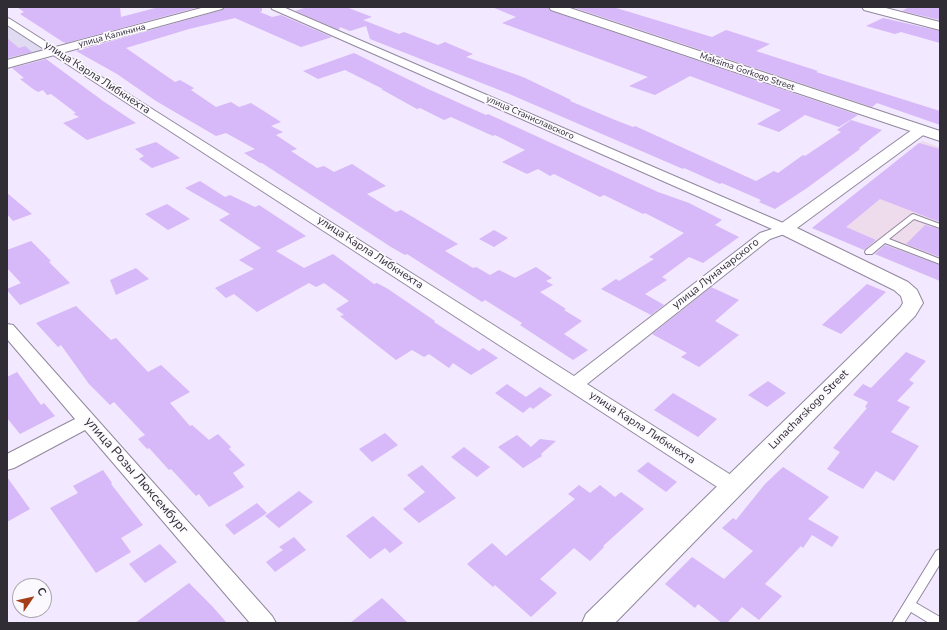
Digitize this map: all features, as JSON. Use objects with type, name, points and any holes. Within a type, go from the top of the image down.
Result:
[{"type":"main road","name":"Maksima Gorkogo Street","points":[[555,7],[940,136]]},
{"type":"main road","points":[[868,7],[940,26]]},
{"type":"street","name":"улица Калинина","points":[[7,64],[218,7]]},
{"type":"street","name":"улица Станиславского","points":[[275,7],[785,229]]},
{"type":"street","name":"улица Карла Либкнехта","points":[[7,21],[56,51],[732,486]]},
{"type":"street","name":"улица Луначарского","points":[[575,385],[765,236],[785,229],[921,130]]},
{"type":"street","name":"Lunacharskogo Street","points":[[596,623],[908,312],[913,303],[910,294],[901,286],[785,229]]},
{"type":"street","name":"улица Розы Люксембург","points":[[7,329],[264,623]]},
{"type":"street","points":[[7,463],[88,420]]},
{"type":"lane","points":[[869,252],[913,216],[940,226]]},
{"type":"lane","points":[[884,240],[940,262]]},
{"type":"lane","points":[[898,623],[940,554]]},
{"type":"lane","points":[[910,605],[939,623]]},
{"type":"shaded area","points":[[7,25],[48,51],[7,63]]},
{"type":"shaded area","points":[[922,141],[940,147],[940,281],[812,228]]},
{"type":"building","points":[[17,7],[120,7],[121,17],[159,7],[199,7],[66,43],[20,14],[24,12]]},
{"type":"building","points":[[226,7],[262,7],[262,11],[260,12],[262,13],[272,17],[281,15],[332,37],[301,47],[235,18],[189,29],[126,48],[175,82],[180,80],[194,88],[191,90],[216,107],[231,102],[239,107],[251,103],[281,122],[271,126],[283,132],[276,135],[297,149],[291,151],[317,168],[324,166],[334,172],[352,164],[386,186],[367,194],[396,212],[401,210],[458,244],[445,251],[473,268],[476,267],[490,275],[499,270],[515,278],[536,267],[552,278],[546,281],[553,285],[540,292],[582,321],[564,334],[588,350],[573,360],[520,325],[522,323],[485,300],[482,302],[407,254],[405,255],[391,247],[262,163],[244,153],[255,149],[226,133],[216,136],[156,101],[117,74],[76,51],[222,10]]},
{"type":"building","points":[[307,7],[346,7],[372,17],[363,20],[399,34],[404,32],[438,45],[445,42],[473,54],[466,57],[523,77],[571,100],[570,101],[633,127],[635,126],[756,181],[774,171],[778,173],[803,155],[805,156],[841,132],[837,130],[851,120],[882,130],[859,148],[860,149],[807,188],[775,209],[759,202],[761,200],[722,183],[720,184],[684,168],[683,169],[507,93],[370,39],[366,26],[350,31],[340,27],[339,30],[295,11]]},
{"type":"building","points":[[492,7],[548,7],[551,11],[858,115],[839,127],[805,115],[779,132],[757,124],[781,110],[690,76],[655,95],[629,86],[648,77],[502,23],[516,17]]},
{"type":"building","points":[[572,7],[613,7],[712,37],[726,30],[770,44],[756,51],[818,71],[816,72],[940,111],[940,125],[877,103],[872,107]]},
{"type":"building","points":[[909,7],[940,7],[940,20],[902,11]]},
{"type":"building","points":[[883,18],[940,31],[940,43],[901,32],[895,34],[866,26]]},
{"type":"building","points":[[7,38],[19,48],[25,46],[32,52],[7,58]]},
{"type":"building","points":[[354,53],[486,115],[488,114],[658,192],[689,203],[722,220],[715,225],[739,237],[703,263],[689,257],[662,277],[667,280],[645,294],[664,305],[651,315],[601,289],[616,279],[619,281],[654,259],[649,257],[684,233],[645,213],[643,214],[604,195],[600,197],[554,174],[550,176],[538,169],[527,174],[502,162],[525,150],[495,135],[493,136],[451,117],[444,120],[420,108],[417,109],[381,89],[383,89],[345,70],[318,79],[303,71]]},
{"type":"building","points":[[46,59],[136,123],[87,140],[63,123],[79,117],[73,114],[76,113],[51,94],[47,95],[43,90],[38,92],[33,89],[20,79],[24,78],[12,68]]},
{"type":"building","points":[[156,142],[180,158],[152,168],[139,159],[144,156],[135,149]]},
{"type":"building","points":[[919,143],[940,149],[940,222],[880,199],[846,227],[876,240],[864,250],[812,228]]},
{"type":"building","points":[[200,181],[225,197],[230,195],[255,207],[259,205],[306,236],[276,251],[304,268],[333,254],[374,284],[377,283],[388,289],[435,321],[434,322],[479,351],[483,348],[498,358],[471,375],[453,363],[449,368],[429,354],[424,357],[412,350],[396,360],[340,316],[344,315],[336,309],[349,301],[324,283],[316,287],[309,283],[257,312],[234,294],[226,298],[215,288],[254,269],[239,260],[261,248],[219,220],[230,214],[185,188]]},
{"type":"building","points":[[7,193],[32,214],[13,221],[7,214]]},
{"type":"building","points":[[167,204],[190,219],[168,230],[145,214]]},
{"type":"building","points":[[925,225],[940,229],[940,257],[906,244]]},
{"type":"building","points":[[494,230],[508,238],[494,247],[479,239]]},
{"type":"building","points":[[31,241],[70,283],[20,305],[7,290],[21,283],[7,268],[7,250]]},
{"type":"building","points":[[885,245],[940,265],[940,281],[875,254]]},
{"type":"building","points":[[136,268],[149,279],[116,295],[110,280]]},
{"type":"building","points":[[867,284],[886,292],[841,334],[822,325]]},
{"type":"building","points":[[711,287],[739,300],[715,321],[739,335],[699,367],[681,357],[687,353],[652,334]]},
{"type":"building","points":[[76,306],[111,340],[116,338],[148,372],[161,365],[190,392],[170,403],[190,426],[192,425],[209,440],[218,434],[231,447],[229,449],[245,465],[233,473],[244,487],[209,507],[199,494],[196,496],[171,469],[169,470],[149,448],[147,449],[138,439],[145,435],[114,402],[110,405],[89,384],[61,345],[58,347],[36,323]]},
{"type":"building","points":[[906,352],[926,361],[909,380],[914,383],[897,401],[910,407],[891,432],[919,446],[894,481],[876,471],[863,489],[827,469],[840,452],[833,448],[867,408],[865,407],[868,402],[853,395],[863,384],[871,388]]},
{"type":"building","points":[[17,372],[41,405],[44,403],[55,416],[20,434],[7,418],[7,377]]},
{"type":"building","points":[[768,381],[786,393],[767,407],[748,395]]},
{"type":"building","points":[[507,384],[526,397],[540,387],[552,395],[533,409],[530,407],[523,413],[495,393]]},
{"type":"building","points":[[673,393],[717,419],[698,437],[654,410]]},
{"type":"building","points":[[385,433],[398,445],[372,462],[359,449]]},
{"type":"building","points":[[517,435],[531,447],[540,439],[556,441],[541,454],[542,456],[523,468],[498,447]]},
{"type":"building","points":[[464,447],[490,467],[477,477],[451,457]]},
{"type":"building","points":[[648,462],[677,482],[666,492],[637,471]]},
{"type":"building","points":[[422,465],[456,498],[419,523],[403,509],[425,492],[407,475]]},
{"type":"building","points":[[783,467],[829,497],[808,519],[839,537],[832,547],[812,535],[803,548],[801,546],[765,584],[782,596],[759,620],[742,607],[727,623],[722,623],[698,604],[695,608],[665,584],[692,557],[724,579],[753,551],[722,528],[733,518],[736,520],[765,484]]},
{"type":"building","points":[[103,470],[112,483],[111,484],[143,525],[121,538],[131,552],[96,573],[50,508],[78,493],[73,486]]},
{"type":"building","points":[[7,477],[30,509],[7,522]]},
{"type":"building","points":[[579,485],[590,493],[600,485],[615,497],[621,492],[644,509],[603,546],[604,547],[590,561],[574,548],[540,579],[557,593],[531,617],[495,585],[493,587],[467,564],[492,543],[506,556],[575,499],[568,494]]},
{"type":"building","points":[[299,491],[313,502],[279,528],[265,516]]},
{"type":"building","points":[[257,503],[267,513],[234,535],[225,525]]},
{"type":"building","points":[[373,516],[403,543],[390,553],[385,548],[370,559],[346,536]]},
{"type":"building","points":[[294,537],[306,550],[275,572],[266,562],[283,550],[279,547]]},
{"type":"building","points":[[160,544],[177,562],[145,583],[129,564]]},
{"type":"building","points":[[189,583],[227,623],[135,623]]},
{"type":"building","points":[[382,598],[408,623],[350,623]]}]
